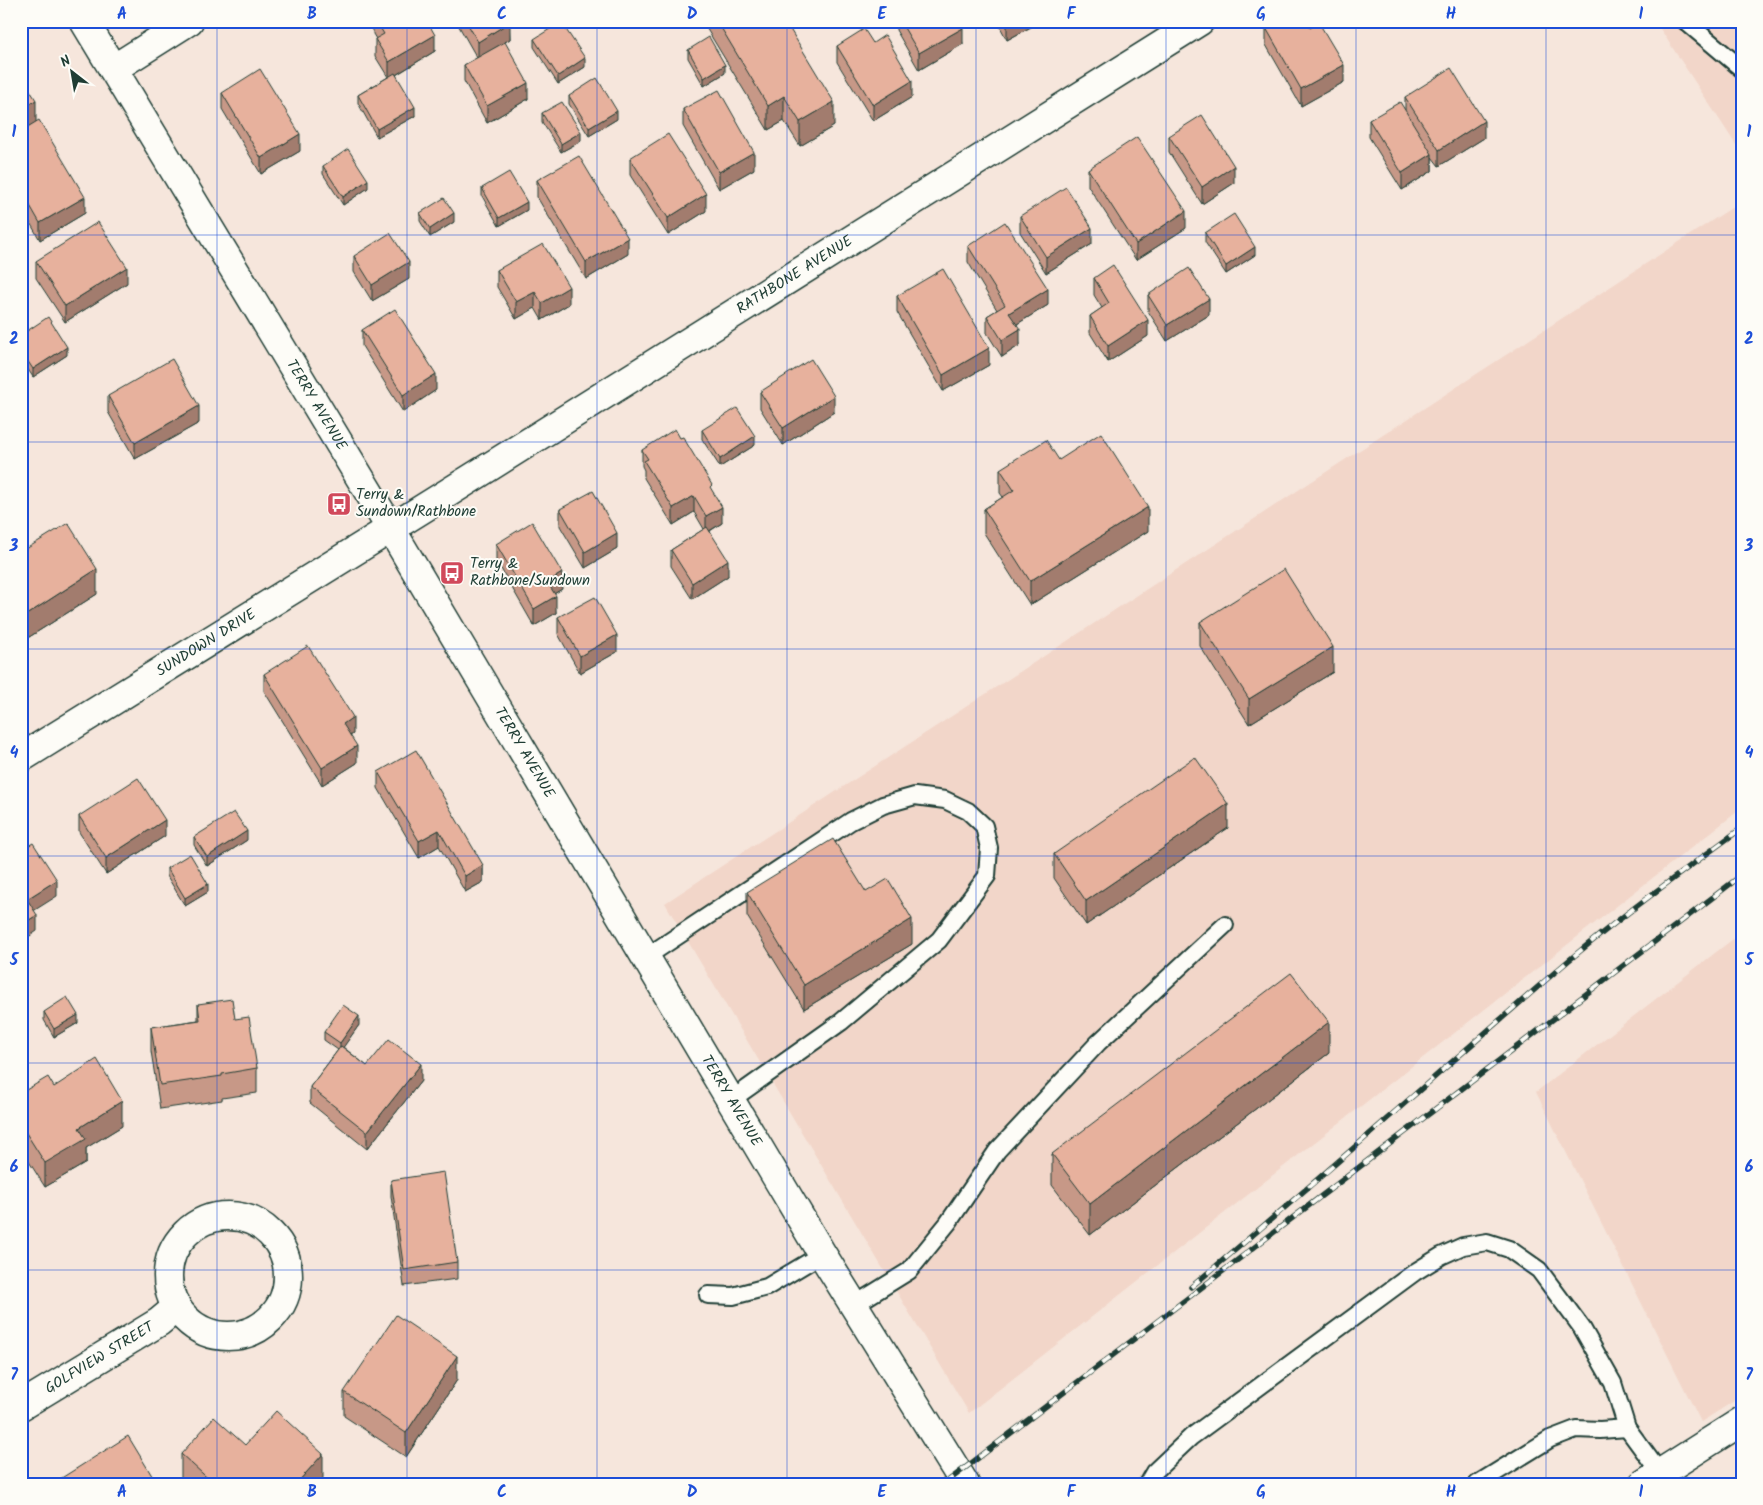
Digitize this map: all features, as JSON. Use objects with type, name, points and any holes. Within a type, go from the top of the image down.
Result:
[{"type":"street","name":"TERRY AVENUE","points":[[84,21],[391,529],[822,1254],[965,1484]]},
{"type":"street","points":[[113,70],[189,21]]},
{"type":"street","name":"RATHBONE AVENUE","points":[[391,529],[1200,21]]},
{"type":"street","name":"SUNDOWN DRIVE","points":[[21,758],[391,529]]},
{"type":"street","points":[[222,1216],[243,1217],[266,1229],[278,1242],[286,1259],[288,1274],[283,1300],[270,1319],[250,1331],[230,1336],[213,1334],[194,1325],[177,1307],[170,1294],[168,1278],[170,1258],[181,1238],[200,1223],[222,1216]]},
{"type":"street","name":"GOLFVIEW STREET","points":[[21,1406],[158,1322],[177,1307]]},
{"type":"street","points":[[1652,1478],[1742,1421]]},
{"type":"lane","points":[[1685,21],[1742,69]]},
{"type":"lane","points":[[646,957],[844,825],[883,805],[915,796],[945,800],[968,811],[984,826],[988,848],[987,876],[938,940],[841,1022],[731,1100]]},
{"type":"lane","points":[[854,1305],[909,1271],[948,1224],[997,1152],[1098,1044],[1225,925]]},
{"type":"lane","points":[[1147,1484],[1154,1472],[1191,1437],[1415,1272],[1441,1256],[1463,1246],[1487,1242],[1509,1249],[1539,1270],[1582,1328],[1612,1383],[1627,1428],[1652,1478]]},
{"type":"lane","points":[[708,1295],[733,1296],[767,1287],[822,1254]]},
{"type":"lane","points":[[1477,1484],[1550,1439],[1576,1429],[1627,1428]]},
{"type":"shaded area","points":[[1655,21],[1742,21],[1742,154]]},
{"type":"shaded area","points":[[1742,201],[1742,808],[969,1413],[665,903]]},
{"type":"shaded area","points":[[1742,932],[1742,1396],[1701,1422],[1536,1092]]},
{"type":"building","points":[[376,21],[427,21],[435,35],[389,62],[375,39],[384,34]]},
{"type":"building","points":[[466,21],[509,21],[510,22],[478,42]]},
{"type":"building","points":[[717,21],[785,21],[834,102],[800,122],[784,96],[768,106]]},
{"type":"building","points":[[900,21],[959,21],[963,28],[919,53]]},
{"type":"building","points":[[1279,21],[1306,21],[1310,28],[1319,23],[1344,65],[1301,89],[1266,28]]},
{"type":"building","points":[[561,22],[585,58],[558,76],[534,39]]},
{"type":"building","points":[[864,29],[873,43],[885,35],[912,81],[873,105],[837,46]]},
{"type":"building","points":[[709,37],[725,65],[704,78],[688,50]]},
{"type":"building","points":[[505,42],[528,83],[487,106],[464,65]]},
{"type":"building","points":[[1451,68],[1484,121],[1439,150],[1405,97]]},
{"type":"building","points":[[260,69],[300,134],[261,158],[222,93]]},
{"type":"building","points":[[395,73],[415,107],[377,129],[358,95]]},
{"type":"building","points":[[21,76],[36,100],[21,109]]},
{"type":"building","points":[[597,78],[617,111],[589,128],[569,96]]},
{"type":"building","points":[[719,90],[754,152],[719,172],[683,109]]},
{"type":"building","points":[[562,102],[581,132],[561,144],[542,113]]},
{"type":"building","points":[[1400,102],[1432,154],[1402,173],[1369,120]]},
{"type":"building","points":[[1202,115],[1234,166],[1202,187],[1169,136]]},
{"type":"building","points":[[39,120],[85,197],[40,223],[21,190],[21,131]]},
{"type":"building","points":[[668,134],[706,194],[668,218],[630,158]]},
{"type":"building","points":[[1137,137],[1186,211],[1136,244],[1088,169]]},
{"type":"building","points":[[348,149],[368,180],[343,197],[323,166]]},
{"type":"building","points":[[579,156],[628,238],[586,262],[537,180]]},
{"type":"building","points":[[509,172],[527,202],[499,218],[482,188]]},
{"type":"building","points":[[1066,187],[1092,228],[1046,257],[1020,216]]},
{"type":"building","points":[[444,198],[454,213],[430,229],[420,213]]},
{"type":"building","points":[[1234,214],[1255,247],[1226,266],[1205,233]]},
{"type":"building","points":[[98,222],[127,267],[65,306],[36,261]]},
{"type":"building","points":[[1005,222],[1048,289],[1009,313],[1020,329],[1002,340],[987,316],[1005,305],[968,246]]},
{"type":"building","points":[[390,233],[409,262],[372,285],[354,256]]},
{"type":"building","points":[[543,244],[569,287],[542,303],[535,292],[516,302],[497,270]]},
{"type":"building","points":[[1113,265],[1148,320],[1108,346],[1090,316],[1109,303],[1094,278]]},
{"type":"building","points":[[1189,268],[1209,299],[1167,325],[1148,295]]},
{"type":"building","points":[[943,269],[989,348],[943,375],[897,296]]},
{"type":"building","points":[[395,309],[436,374],[403,395],[362,330]]},
{"type":"building","points":[[48,317],[67,347],[33,369],[21,351],[21,335]]},
{"type":"building","points":[[172,359],[199,406],[135,443],[108,396]]},
{"type":"building","points":[[811,359],[834,396],[783,428],[760,392]]},
{"type":"building","points":[[737,408],[755,436],[720,459],[702,430]]},
{"type":"building","points":[[675,429],[680,438],[683,437],[712,485],[710,487],[722,507],[706,516],[694,496],[673,508],[644,461],[648,459],[642,450]]},
{"type":"building","points":[[1101,433],[1148,507],[1030,581],[984,509],[1014,490],[1000,469],[1046,440],[1059,460]]},
{"type":"building","points":[[593,491],[617,533],[585,552],[560,509]]},
{"type":"building","points":[[532,522],[562,573],[547,582],[556,596],[534,609],[496,544]]},
{"type":"building","points":[[68,523],[97,569],[26,615],[21,607],[21,552]]},
{"type":"building","points":[[707,527],[728,560],[692,583],[671,550]]},
{"type":"building","points":[[1284,569],[1333,647],[1249,699],[1200,622]]},
{"type":"building","points":[[595,597],[617,635],[580,656],[558,617]]},
{"type":"building","points":[[308,646],[353,717],[343,724],[357,746],[322,768],[264,674]]},
{"type":"building","points":[[416,750],[483,865],[465,876],[439,830],[419,841],[378,772]]},
{"type":"building","points":[[1195,757],[1228,804],[1086,901],[1054,854]]},
{"type":"building","points":[[138,778],[165,820],[106,858],[79,816]]},
{"type":"building","points":[[234,812],[247,831],[207,857],[194,837]]},
{"type":"building","points":[[833,839],[866,892],[888,879],[912,919],[804,985],[747,892]]},
{"type":"building","points":[[33,843],[57,880],[27,899],[37,915],[21,925],[21,850]]},
{"type":"building","points":[[190,854],[208,884],[185,898],[167,868]]},
{"type":"building","points":[[1291,973],[1329,1022],[1090,1204],[1052,1154]]},
{"type":"building","points":[[67,997],[78,1015],[54,1029],[44,1012]]},
{"type":"building","points":[[232,999],[235,1019],[249,1017],[257,1068],[222,1074],[222,1076],[160,1085],[151,1027],[200,1020],[198,1004]]},
{"type":"building","points":[[343,1005],[359,1016],[340,1043],[324,1032]]},
{"type":"building","points":[[389,1039],[421,1064],[367,1132],[310,1087],[341,1046],[367,1066]]},
{"type":"building","points":[[97,1059],[122,1101],[79,1128],[86,1139],[45,1163],[21,1125],[21,1093],[48,1077],[54,1087]]},
{"type":"building","points":[[444,1172],[457,1262],[404,1270],[391,1180]]},
{"type":"building","points":[[396,1315],[457,1356],[406,1433],[344,1392]]},
{"type":"building","points":[[276,1411],[323,1454],[296,1484],[214,1484],[181,1454],[214,1417],[245,1445]]},
{"type":"building","points":[[128,1436],[157,1484],[52,1484]]},
{"type":"railway","points":[[1191,1287],[1286,1207],[1568,961],[1632,910],[1742,828]]},
{"type":"railway","points":[[944,1484],[1742,875]]},
{"type":"place","name":"Terry & Sundown/Rathbone","points":[[339,504]]},
{"type":"place","name":"Terry & Rathbone/Sundown","points":[[452,573]]}]
